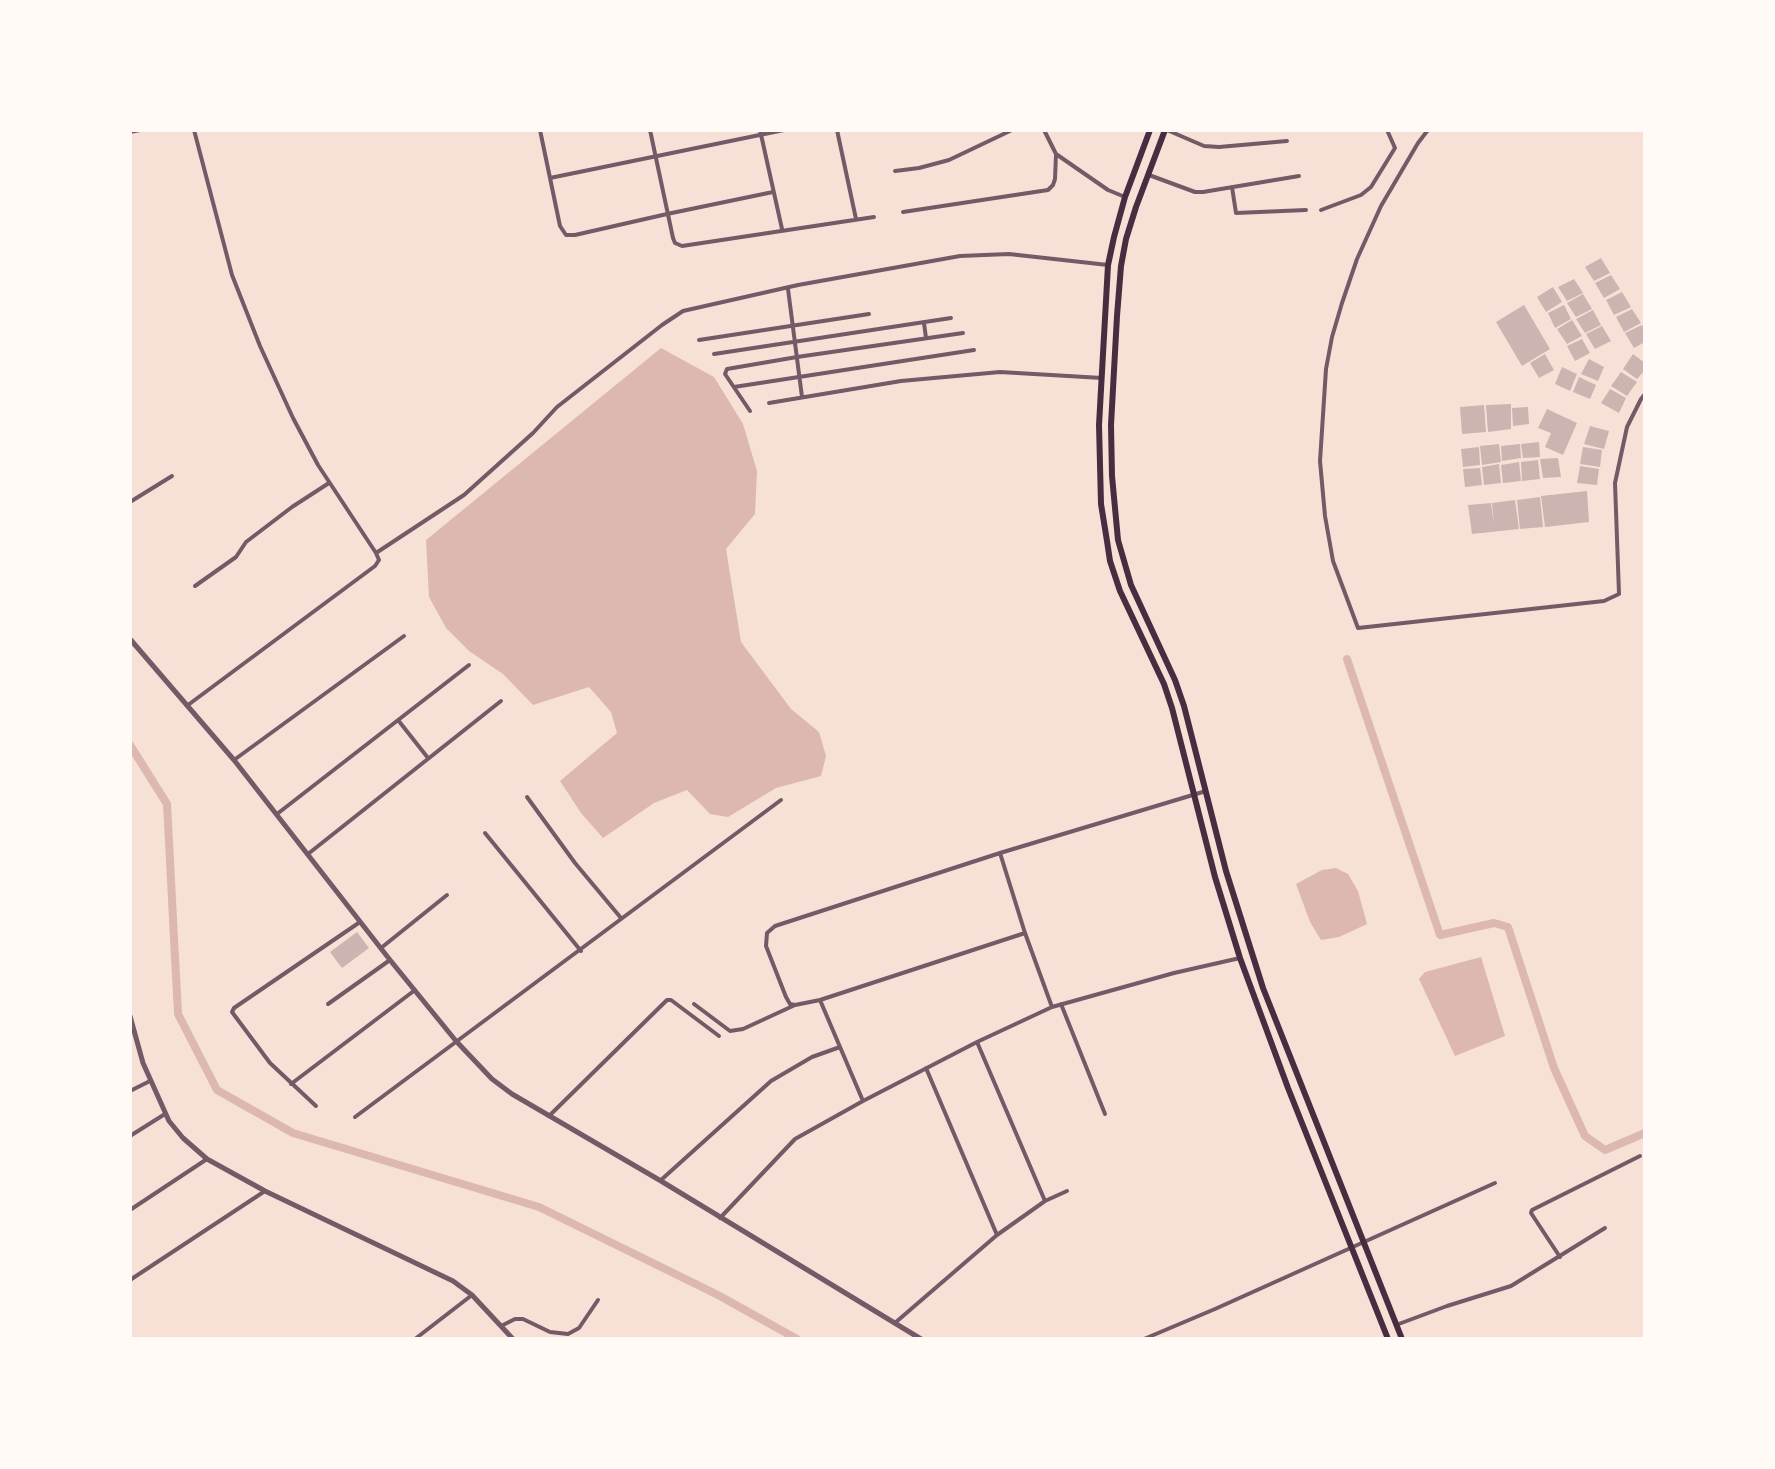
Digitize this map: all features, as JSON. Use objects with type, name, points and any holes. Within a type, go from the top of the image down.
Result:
[{"type":"main road","points":[[1150,130],[1125,197],[1108,265],[1099,425],[1101,504],[1110,561],[1126,605],[1164,684],[1214,875],[1240,958],[1388,1339]]},
{"type":"main road","points":[[1166,130],[1147,174],[1126,239],[1121,266],[1111,425],[1113,501],[1122,559],[1143,615],[1175,680],[1184,706],[1226,871],[1263,988],[1402,1339]]},
{"type":"main road","points":[[1279,1061],[1290,1057]]},
{"type":"street","points":[[130,132],[140,130]]},
{"type":"street","points":[[188,705],[379,560],[329,483],[293,418],[260,346],[216,219],[194,130]]},
{"type":"street","points":[[540,130],[560,226],[566,235],[773,192]]},
{"type":"street","points":[[650,130],[667,214],[675,243],[682,246],[874,217]]},
{"type":"street","points":[[550,178],[761,132],[784,130]]},
{"type":"street","points":[[837,130],[856,219]]},
{"type":"street","points":[[895,171],[949,160],[1012,130]]},
{"type":"street","points":[[1044,130],[1056,154],[1108,190],[1125,197]]},
{"type":"street","points":[[1166,130],[1204,146],[1287,141]]},
{"type":"street","points":[[1321,210],[1361,195],[1371,187],[1395,148],[1387,130]]},
{"type":"street","points":[[1428,130],[1381,206],[1357,259],[1335,326],[1326,369],[1320,461],[1325,516],[1333,561],[1358,628],[1604,601],[1619,594],[1615,483],[1627,427],[1645,394]]},
{"type":"street","points":[[761,132],[782,229]]},
{"type":"street","points":[[903,212],[1048,190],[1055,179],[1056,154]]},
{"type":"street","points":[[1147,174],[1195,192],[1299,176]]},
{"type":"street","points":[[1232,187],[1236,213],[1306,210]]},
{"type":"street","points":[[376,553],[464,495],[522,444],[557,407],[683,311],[885,268],[960,256],[1009,254],[1108,265]]},
{"type":"street","points":[[788,288],[802,397]]},
{"type":"street","points":[[699,340],[869,314]]},
{"type":"street","points":[[714,354],[951,318]]},
{"type":"street","points":[[924,323],[926,338]]},
{"type":"street","points":[[750,411],[725,374],[727,369],[963,333]]},
{"type":"street","points":[[734,387],[974,350]]},
{"type":"street","points":[[769,403],[901,381],[1000,372],[1102,378]]},
{"type":"street","points":[[130,502],[172,476]]},
{"type":"street","points":[[195,586],[236,557],[246,542],[329,483]]},
{"type":"street","points":[[234,760],[404,636]]},
{"type":"street","points":[[130,639],[234,760],[456,1041],[492,1079],[512,1094],[921,1339]]},
{"type":"street","points":[[277,814],[469,665]]},
{"type":"street","points":[[308,854],[501,701]]},
{"type":"street","points":[[398,720],[428,758]]},
{"type":"street","points":[[795,1005],[790,1004],[786,997],[766,946],[767,933],[775,926],[1000,853],[1206,791]]},
{"type":"street","points":[[527,797],[575,863],[621,918]]},
{"type":"street","points":[[355,1117],[781,800]]},
{"type":"street","points":[[485,833],[581,951]]},
{"type":"street","points":[[1000,853],[1052,1007]]},
{"type":"street","points":[[381,948],[447,895]]},
{"type":"street","points":[[316,1106],[270,1063],[232,1012],[360,922]]},
{"type":"street","points":[[694,1004],[730,1031],[743,1029],[795,1005],[820,1000],[1025,933]]},
{"type":"street","points":[[720,1218],[795,1139],[977,1042],[1061,1004],[1240,958]]},
{"type":"street","points":[[328,1004],[390,960]]},
{"type":"street","points":[[291,1084],[415,990]]},
{"type":"street","points":[[549,1116],[667,1000],[719,1036]]},
{"type":"street","points":[[820,1000],[863,1101]]},
{"type":"street","points":[[1061,1004],[1105,1114]]},
{"type":"street","points":[[130,1016],[138,1048],[165,1114],[183,1138],[207,1159],[265,1191],[453,1281],[472,1295],[513,1339]]},
{"type":"street","points":[[977,1042],[1045,1201]]},
{"type":"street","points":[[661,1181],[771,1081],[812,1057],[840,1047]]},
{"type":"street","points":[[130,1051],[138,1048]]},
{"type":"street","points":[[926,1068],[997,1235]]},
{"type":"street","points":[[130,1091],[150,1081]]},
{"type":"street","points":[[130,1136],[165,1114]]},
{"type":"street","points":[[1560,1257],[1532,1210],[1640,1156]]},
{"type":"street","points":[[130,1210],[207,1159]]},
{"type":"street","points":[[1144,1339],[1495,1183]]},
{"type":"street","points":[[130,1280],[265,1191]]},
{"type":"street","points":[[896,1322],[997,1235],[1045,1201],[1067,1191]]},
{"type":"street","points":[[1396,1325],[1511,1286],[1605,1228]]},
{"type":"street","points":[[415,1339],[472,1295]]},
{"type":"street","points":[[501,1326],[515,1319],[523,1319],[550,1332],[568,1334],[579,1328],[598,1300]]},
{"type":"shaded area","points":[[661,348],[714,377],[743,424],[757,471],[755,514],[726,549],[741,642],[791,709],[819,732],[826,756],[821,776],[776,788],[728,817],[710,814],[687,790],[654,803],[603,838],[581,813],[560,781],[617,733],[611,712],[589,687],[533,705],[503,674],[469,651],[446,628],[429,597],[426,540]]},
{"type":"shaded area","points":[[1336,868],[1348,874],[1358,891],[1367,924],[1339,937],[1321,940],[1310,922],[1296,884],[1322,870]]},
{"type":"shaded area","points":[[1481,957],[1505,1036],[1455,1056],[1419,979],[1425,972]]},
{"type":"building","points":[[1601,258],[1610,273],[1594,281],[1585,267]]},
{"type":"building","points":[[1611,275],[1620,289],[1604,298],[1595,283]]},
{"type":"building","points":[[1574,279],[1583,293],[1567,301],[1558,287]]},
{"type":"building","points":[[1553,287],[1562,302],[1546,312],[1537,297]]},
{"type":"building","points":[[1622,292],[1631,307],[1614,315],[1606,300]]},
{"type":"building","points":[[1583,294],[1592,309],[1576,317],[1567,303]]},
{"type":"building","points":[[1524,305],[1550,349],[1522,366],[1496,322]]},
{"type":"building","points":[[1564,305],[1571,319],[1555,328],[1548,313]]},
{"type":"building","points":[[1632,309],[1641,323],[1624,332],[1616,317]]},
{"type":"building","points":[[1593,310],[1601,325],[1585,333],[1576,319]]},
{"type":"building","points":[[1572,320],[1582,336],[1567,344],[1557,329]]},
{"type":"building","points":[[1642,325],[1645,342],[1634,348],[1625,333]]},
{"type":"building","points":[[1602,326],[1611,341],[1595,349],[1586,334]]},
{"type":"building","points":[[1582,339],[1590,353],[1575,361],[1567,346]]},
{"type":"building","points":[[1545,354],[1554,370],[1539,378],[1530,363]]},
{"type":"building","points":[[1633,354],[1645,363],[1645,370],[1637,379],[1623,369]]},
{"type":"building","points":[[1589,359],[1604,367],[1598,381],[1581,374]]},
{"type":"building","points":[[1562,367],[1577,374],[1570,391],[1555,384]]},
{"type":"building","points":[[1621,372],[1637,382],[1627,396],[1611,386]]},
{"type":"building","points":[[1579,377],[1596,385],[1590,399],[1573,392]]},
{"type":"building","points":[[1610,389],[1626,398],[1619,413],[1601,403]]},
{"type":"building","points":[[1511,404],[1511,429],[1488,432],[1486,405]]},
{"type":"building","points":[[1484,405],[1486,432],[1462,434],[1460,407]]},
{"type":"building","points":[[1528,407],[1529,424],[1513,426],[1512,408]]},
{"type":"building","points":[[1547,409],[1577,423],[1563,455],[1545,447],[1551,433],[1538,428]]},
{"type":"building","points":[[1590,426],[1609,431],[1604,449],[1584,444]]},
{"type":"building","points":[[1539,442],[1540,457],[1523,458],[1521,444]]},
{"type":"building","points":[[1499,444],[1501,462],[1482,465],[1480,446]]},
{"type":"building","points":[[1520,444],[1521,458],[1502,461],[1501,446]]},
{"type":"building","points":[[1479,447],[1480,465],[1463,467],[1461,449]]},
{"type":"building","points":[[1583,447],[1602,450],[1600,467],[1580,464]]},
{"type":"building","points":[[1558,458],[1561,477],[1543,478],[1540,459]]},
{"type":"building","points":[[1538,460],[1540,479],[1522,481],[1521,462]]},
{"type":"building","points":[[1519,462],[1521,481],[1503,483],[1501,465]]},
{"type":"building","points":[[1499,464],[1501,483],[1484,485],[1482,467]]},
{"type":"building","points":[[1580,466],[1599,469],[1597,485],[1577,483]]},
{"type":"building","points":[[1480,468],[1482,485],[1465,487],[1463,469]]},
{"type":"building","points":[[1587,491],[1589,522],[1545,527],[1541,496]]},
{"type":"building","points":[[1540,497],[1543,527],[1520,529],[1517,500]]},
{"type":"building","points":[[1515,500],[1519,529],[1472,534],[1468,505],[1491,503],[1494,525],[1492,503]]},
{"type":"building","points":[[357,932],[369,948],[342,968],[330,952]]},
{"type":"waterway","points":[[1347,659],[1440,935],[1494,923],[1508,927],[1554,1068],[1585,1136],[1605,1150],[1645,1133]]},
{"type":"waterway","points":[[130,745],[167,804],[178,1014],[217,1090],[293,1133],[539,1207],[718,1295],[797,1339]]}]
